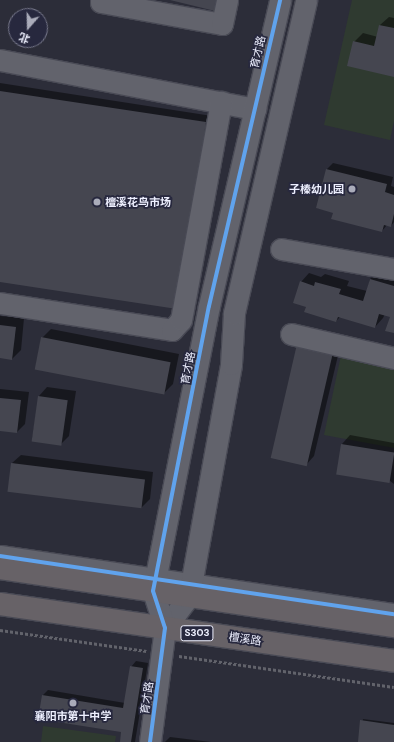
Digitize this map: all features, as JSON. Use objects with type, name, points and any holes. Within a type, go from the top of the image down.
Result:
[{"type":"main road","points":[[0,568],[190,590],[394,626]]},
{"type":"main road","name":"檀溪路","points":[[0,604],[164,640],[394,661]]},
{"type":"street","points":[[98,1],[222,24],[227,0]]},
{"type":"street","name":"育才路","points":[[150,742],[164,640],[154,585],[209,306],[280,0]]},
{"type":"street","name":"育才路","points":[[164,640],[190,590],[231,364],[234,313],[306,0]]},
{"type":"street","points":[[0,60],[255,109]]},
{"type":"street","points":[[0,303],[172,330],[182,320],[221,102]]},
{"type":"street","points":[[281,249],[394,269]]},
{"type":"street","points":[[291,334],[394,358]]},
{"type":"street","points":[[0,556],[154,585]]},
{"type":"street","points":[[190,590],[394,614]]},
{"type":"street","points":[[0,615],[164,640],[394,671]]},
{"type":"path","points":[[0,630],[164,640],[394,687]]},
{"type":"green space","points":[[352,0],[394,0],[394,121],[390,140],[324,125]]},
{"type":"green space","points":[[343,346],[394,358],[394,448],[324,435]]},
{"type":"green space","points":[[43,726],[116,736],[115,742],[41,742]]},
{"type":"building","points":[[170,0],[218,0],[215,11]]},
{"type":"building","points":[[379,25],[394,28],[394,77],[347,66],[353,41],[374,46]]},
{"type":"building","name":"檀溪花鸟市场","points":[[0,91],[206,122],[177,309],[0,282]]},
{"type":"building","points":[[326,169],[387,184],[385,192],[394,195],[394,214],[391,227],[384,225],[382,232],[331,219],[333,213],[316,208]]},
{"type":"building","points":[[370,279],[394,286],[394,333],[385,331],[390,317],[379,314],[375,328],[338,317],[336,322],[304,312],[306,307],[293,303],[300,281],[314,286],[315,282],[341,289],[339,294],[363,301]]},
{"type":"building","points":[[0,325],[16,327],[12,360],[0,358]]},
{"type":"building","points":[[41,337],[171,362],[164,395],[35,369]]},
{"type":"building","points":[[297,344],[333,352],[307,466],[271,458]]},
{"type":"building","points":[[38,396],[68,400],[61,446],[32,442]]},
{"type":"building","points":[[0,398],[21,400],[17,433],[0,431]]},
{"type":"building","points":[[341,444],[394,452],[389,483],[336,475]]},
{"type":"building","points":[[11,463],[145,479],[141,508],[7,492]]},
{"type":"building","points":[[130,666],[143,668],[131,742],[120,742],[121,732],[38,719],[42,695],[123,708]]},
{"type":"building","points":[[360,720],[394,725],[394,742],[358,742]]},
{"type":"cycle path","points":[[150,742],[165,628],[153,591],[209,306],[280,0]]},
{"type":"cycle path","points":[[0,556],[394,614]]},
{"type":"place","name":"子榛幼儿园","points":[[352,189]]},
{"type":"place","name":"檀溪花鸟市场","points":[[97,202]]},
{"type":"place","name":"襄阳市第十中学","points":[[73,703]]}]
